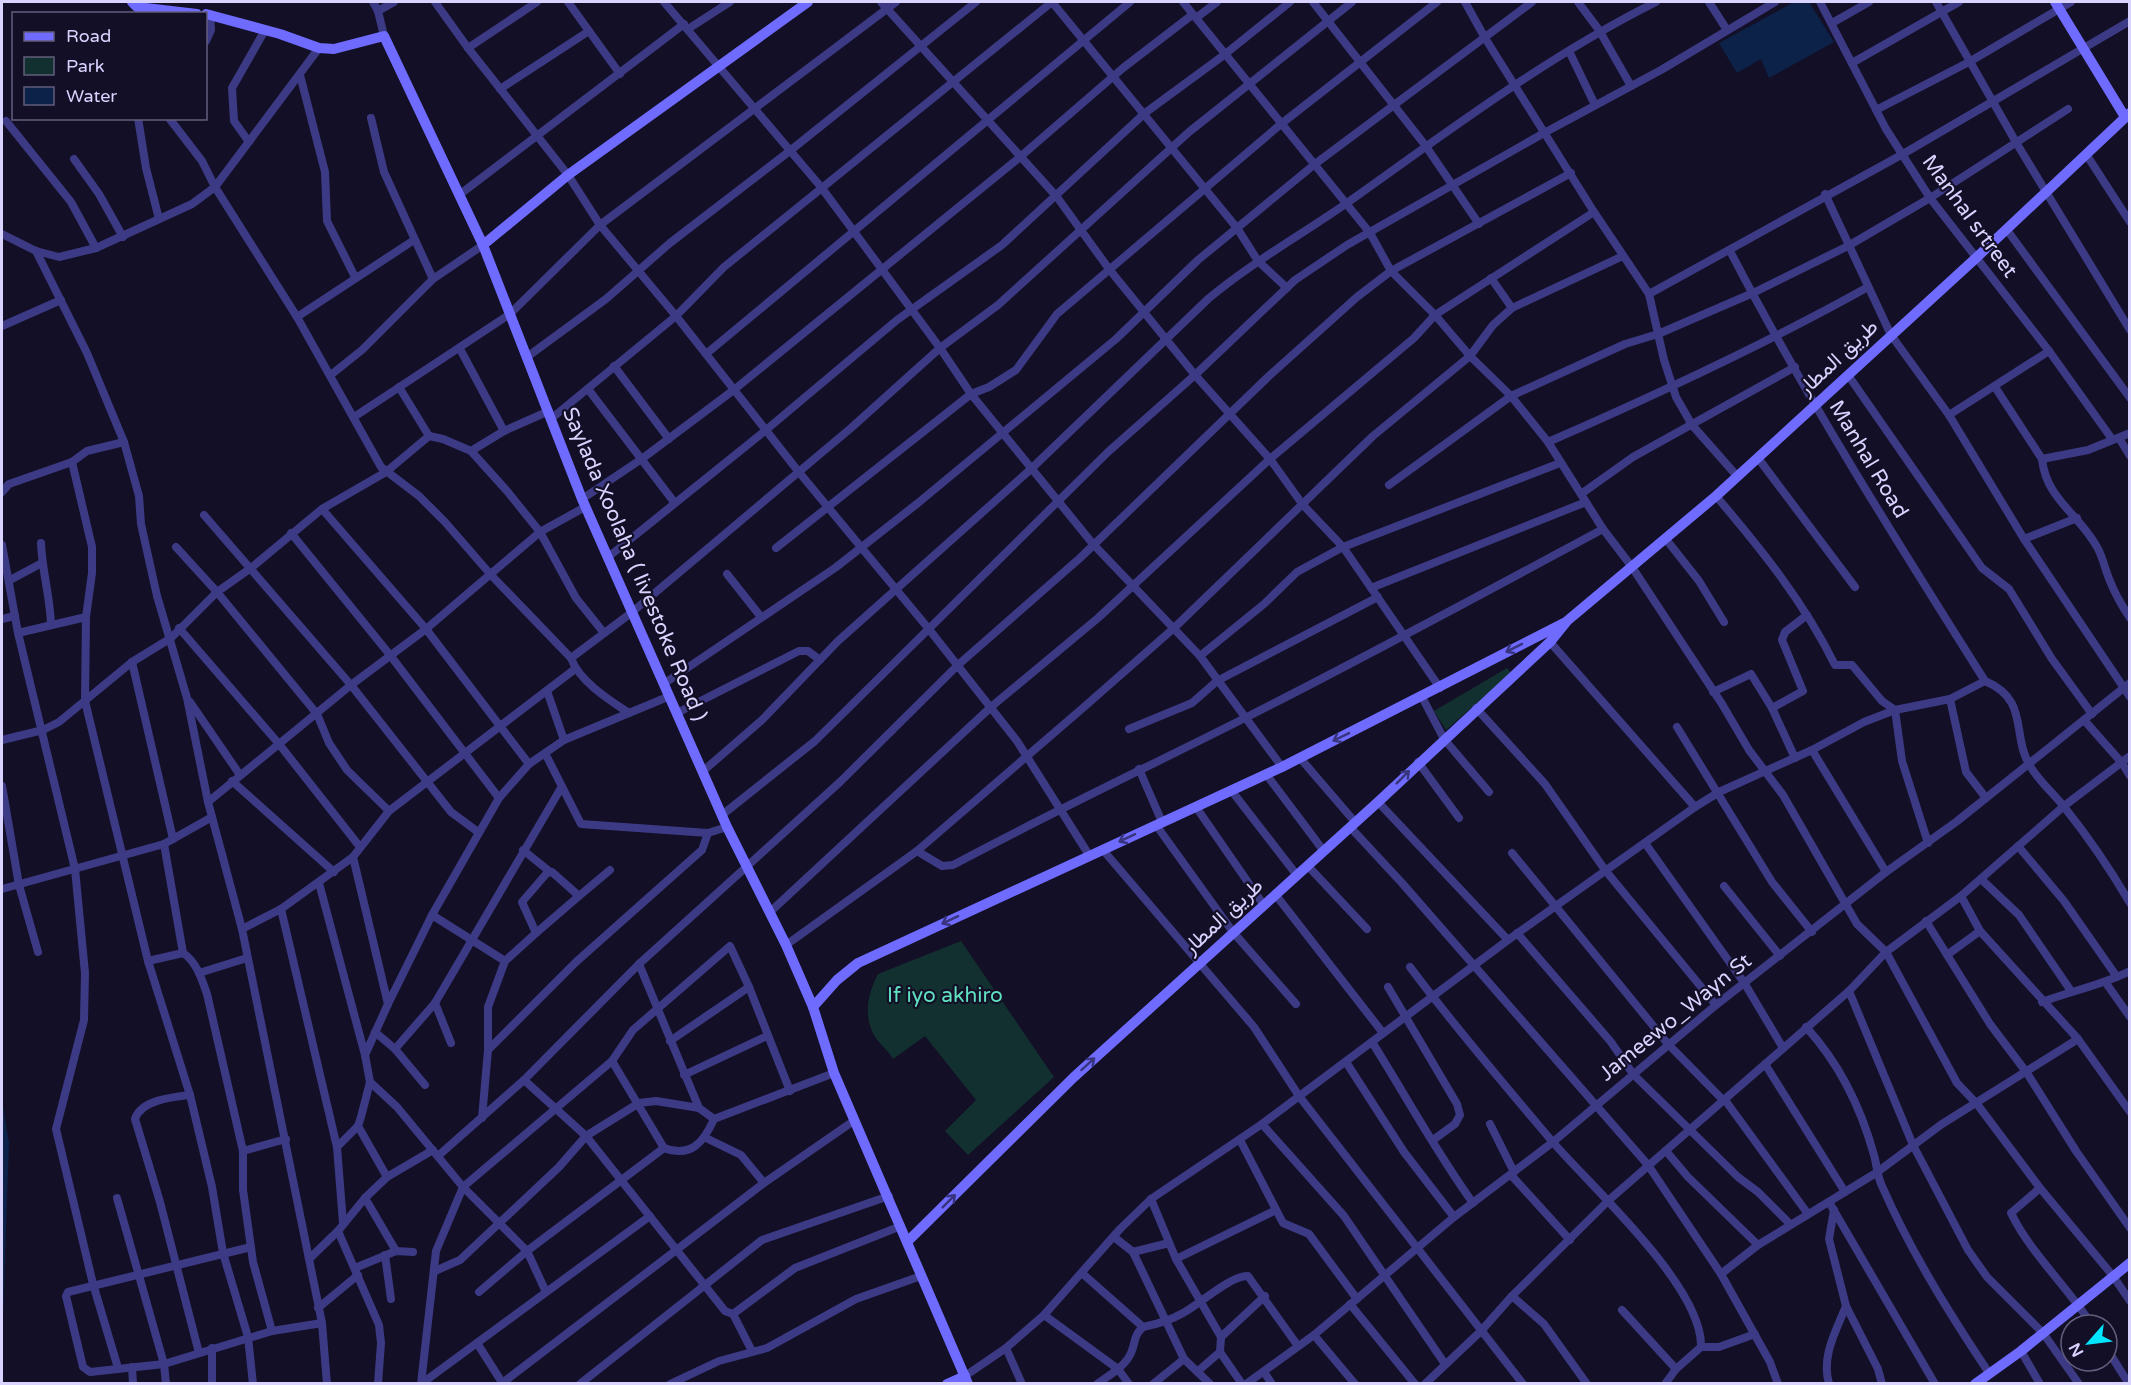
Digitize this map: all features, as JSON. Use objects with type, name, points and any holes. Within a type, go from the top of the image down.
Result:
[{"type":"main road","points":[[483,245],[568,175],[808,2]]},
{"type":"main road","points":[[2056,5],[2128,118]]},
{"type":"main road","points":[[135,7],[167,12]]},
{"type":"main road","points":[[208,14],[319,48],[334,49],[384,36]]},
{"type":"main road","name":"Saylada Xoolaha ( livestoke Road )","points":[[384,36],[483,245],[607,558],[665,683],[702,772],[813,1006],[834,1073],[889,1196],[931,1304],[966,1380]]},
{"type":"main road","name":"طريق المطار","points":[[907,1242],[1074,1077],[1378,802],[1476,708],[1550,642],[1567,621],[1716,496],[2007,230],[2085,154],[2128,118]]},
{"type":"main road","name":"طريق المطار","points":[[813,1006],[837,980],[858,963],[1282,767],[1567,621]]},
{"type":"main road","points":[[1983,1379],[2130,1263]]},
{"type":"main road","points":[[947,1383],[966,1380]]},
{"type":"street","points":[[373,2],[378,11],[384,36]]},
{"type":"street","points":[[378,11],[394,2]]},
{"type":"street","points":[[435,2],[468,48],[568,175],[600,225],[637,272],[676,316],[798,471],[991,707],[1028,756],[1089,855]]},
{"type":"street","points":[[468,48],[537,2]]},
{"type":"street","points":[[568,2],[620,74]]},
{"type":"street","points":[[664,2],[821,187],[883,268],[971,394],[1031,469],[1131,587],[1200,656],[1282,767]]},
{"type":"street","points":[[459,195],[537,134],[686,26],[730,2]]},
{"type":"street","points":[[354,417],[510,314],[600,225],[755,108],[884,4],[896,2]]},
{"type":"street","points":[[527,357],[975,2]]},
{"type":"street","points":[[471,451],[504,431],[551,415],[588,389],[676,316],[724,267],[1052,2],[1082,42],[1145,113],[1237,228],[1258,261],[1287,288]]},
{"type":"street","points":[[706,354],[987,118],[1130,2]]},
{"type":"street","points":[[1183,2],[1370,233],[1391,271],[1435,315],[1470,356],[1511,396],[1548,442],[1603,529],[1632,567],[1763,771],[1783,795],[1848,903],[1857,924],[1886,952],[1957,1083],[1977,1104],[2040,1188],[2113,1276],[2130,1301]]},
{"type":"street","points":[[208,802],[351,685],[426,629],[540,532],[584,503],[735,389],[1020,157],[1113,76],[1217,2]]},
{"type":"street","points":[[607,558],[911,310],[1002,245],[1145,113],[1224,55],[1290,2]]},
{"type":"street","points":[[1313,2],[1425,145],[1479,224]]},
{"type":"street","points":[[571,657],[631,612],[940,348],[998,304],[1171,148],[1352,2]]},
{"type":"street","points":[[776,548],[971,394],[989,387],[1016,370],[1057,314],[1203,187],[1359,61],[1437,2]]},
{"type":"street","points":[[1465,2],[1544,133],[1649,294],[1673,388],[1692,425],[1737,477]]},
{"type":"street","points":[[665,683],[862,547],[1004,434],[1145,312],[1198,260],[1315,164],[1532,2]]},
{"type":"street","points":[[1578,2],[1599,30],[1631,86]]},
{"type":"street","points":[[702,772],[762,720],[820,660],[896,590],[1031,469],[1208,298],[1258,261],[1346,203],[1425,145],[1514,85],[1599,30],[1656,2]]},
{"type":"street","points":[[1709,2],[1727,30]]},
{"type":"street","points":[[722,815],[815,741],[1108,452],[1195,375],[1287,288],[1347,245],[1631,86],[1775,2]]},
{"type":"street","name":"Manhal srtreet","points":[[1821,2],[1876,110],[1930,198],[2130,456]]},
{"type":"street","points":[[1832,23],[1869,2]]},
{"type":"street","points":[[1936,2],[2017,144],[2130,330]]},
{"type":"street","points":[[1852,63],[1959,2]]},
{"type":"street","points":[[1876,110],[1969,62],[2056,5],[2071,2]]},
{"type":"street","points":[[884,4],[1057,196],[1109,269],[1195,375],[1270,459],[1303,505],[1342,547],[1440,688]]},
{"type":"street","points":[[207,38],[211,30],[208,14]]},
{"type":"street","points":[[1649,294],[1993,103],[2082,47],[2130,21]]},
{"type":"street","points":[[249,142],[234,121],[232,88],[265,30]]},
{"type":"street","points":[[500,89],[589,31]]},
{"type":"street","points":[[2,234],[36,251],[59,257],[96,248],[192,204],[215,187],[319,48]]},
{"type":"street","points":[[1569,51],[1594,105]]},
{"type":"street","points":[[300,75],[325,172],[327,220],[355,277]]},
{"type":"street","points":[[1389,485],[1511,396],[1625,344],[1658,334],[1753,293],[1848,246],[2017,144],[2068,109]]},
{"type":"street","points":[[371,118],[384,172],[433,279]]},
{"type":"street","points":[[138,120],[146,168],[159,219]]},
{"type":"street","points":[[171,120],[202,160],[215,187],[332,374],[386,472],[419,496],[491,575],[571,657],[575,669],[615,704],[629,713]]},
{"type":"street","points":[[6,121],[71,202],[96,248]]},
{"type":"street","points":[[2085,154],[2130,222]]},
{"type":"street","points":[[74,159],[99,194],[123,237]]},
{"type":"street","points":[[309,1259],[387,1177],[436,1153],[482,1118],[524,1080],[639,964],[840,782],[958,664],[1093,544],[1229,414],[1348,305],[1391,271],[1571,173]]},
{"type":"street","points":[[1825,195],[1891,335],[1949,415],[2024,539],[2126,685],[2130,697]]},
{"type":"street","points":[[770,912],[991,707],[1131,587],[1270,459],[1414,338],[1435,315],[1594,212]]},
{"type":"street","points":[[2007,230],[2130,398]]},
{"type":"street","points":[[297,317],[414,240]]},
{"type":"street","points":[[332,374],[362,350],[433,279],[483,245]]},
{"type":"street","name":"Manhal Road","points":[[1730,250],[1815,406],[1935,605],[1985,681]]},
{"type":"street","points":[[36,251],[61,300],[124,442],[139,496],[141,524],[157,596],[187,698],[208,802],[242,929],[322,1323],[327,1383]]},
{"type":"street","points":[[786,945],[917,851],[1174,628],[1373,436],[1470,356],[1493,325],[1512,308],[1623,256]]},
{"type":"street","points":[[1491,278],[1512,308]]},
{"type":"street","points":[[1548,442],[1673,388],[1778,337],[1868,287]]},
{"type":"street","points":[[2,326],[61,300]]},
{"type":"street","points":[[460,349],[504,431]]},
{"type":"street","points":[[1949,415],[2049,351]]},
{"type":"street","points":[[614,366],[669,439]]},
{"type":"street","points":[[1581,494],[1633,457],[1795,367]]},
{"type":"street","points":[[1848,375],[1982,568],[2009,589],[2052,659],[2092,714]]},
{"type":"street","points":[[399,387],[429,436],[471,451],[540,532],[576,598],[604,633]]},
{"type":"street","points":[[1995,387],[2042,459],[2044,476],[2049,487],[2077,518],[2097,545],[2117,598],[2130,618]]},
{"type":"street","points":[[588,389],[674,502]]},
{"type":"street","points":[[2042,459],[2076,454],[2130,433]]},
{"type":"street","points":[[2,740],[43,730],[59,722],[132,662],[171,638],[217,592],[251,568],[322,509],[386,472],[429,436]]},
{"type":"street","points":[[2,492],[9,484],[72,462],[87,451],[124,442]]},
{"type":"street","points":[[1758,458],[1855,587]]},
{"type":"street","points":[[72,462],[92,547],[92,573],[86,616],[85,701],[148,961],[189,1095],[212,1187],[223,1253],[248,1337],[253,1383]]},
{"type":"street","points":[[1200,656],[1264,604],[1297,572],[1342,547],[1560,463]]},
{"type":"street","points":[[1716,496],[1781,575],[1807,615],[1834,665],[1852,664],[1882,701],[1895,710],[1902,761],[1928,843]]},
{"type":"street","points":[[1371,588],[1586,502]]},
{"type":"street","points":[[322,509],[426,629],[502,725],[529,764]]},
{"type":"street","points":[[204,514],[351,685],[450,812],[478,832]]},
{"type":"street","points":[[2024,539],[2077,518]]},
{"type":"street","points":[[917,851],[942,866],[953,865],[1061,807],[1245,718],[1404,636],[1603,529]]},
{"type":"street","points":[[291,533],[390,655],[500,798]]},
{"type":"street","points":[[1665,538],[1699,581],[1724,622]]},
{"type":"street","points":[[41,543],[42,563],[50,595],[51,624]]},
{"type":"street","points":[[2,545],[18,633],[75,869],[85,973],[84,1020],[56,1129],[93,1284],[118,1368]]},
{"type":"street","points":[[176,548],[217,592],[317,714],[340,760],[388,811]]},
{"type":"street","points":[[10,580],[42,563]]},
{"type":"street","points":[[727,574],[762,617]]},
{"type":"street","points":[[1129,729],[1192,703],[1217,681],[1378,597]]},
{"type":"street","points":[[1772,708],[1803,691],[1782,640],[1785,632],[1807,615]]},
{"type":"street","points":[[2,620],[15,616]]},
{"type":"street","points":[[18,633],[86,616]]},
{"type":"street","points":[[179,628],[279,744],[360,847]]},
{"type":"street","points":[[1550,642],[1695,807]]},
{"type":"street","points":[[677,712],[799,651],[808,651],[820,660]]},
{"type":"street","points":[[132,662],[173,839]]},
{"type":"street","points":[[242,929],[281,909],[334,872],[353,857],[388,811],[575,669]]},
{"type":"street","points":[[1713,692],[1751,674],[1772,708],[1795,758]]},
{"type":"street","points":[[966,1380],[1044,1315],[1151,1199],[1240,1140],[1555,905],[1695,807],[1719,792],[1812,750],[1864,722],[1895,710],[1950,699],[1985,681],[2006,693],[2012,704],[2029,765],[2098,851],[2130,903]]},
{"type":"street","name":"Jameewo_Wayn St","points":[[1244,1383],[1264,1372],[1314,1335],[1383,1276],[1418,1250],[1454,1217],[1553,1142],[1716,1005],[1886,872],[1928,843],[2029,765],[2126,685]]},
{"type":"street","points":[[547,691],[564,740]]},
{"type":"street","points":[[365,1054],[432,915],[478,832],[500,798],[529,764],[564,740],[670,696]]},
{"type":"street","points":[[1422,697],[1444,739],[1489,792]]},
{"type":"street","points":[[187,698],[240,775]]},
{"type":"street","points":[[1950,699],[1966,772],[1986,798]]},
{"type":"street","points":[[1476,708],[1545,784],[1605,870],[1716,1005]]},
{"type":"street","points":[[2085,720],[2122,763],[2130,776]]},
{"type":"street","points":[[1677,728],[1719,792],[1772,882],[1812,932]]},
{"type":"street","points":[[1812,750],[1886,872]]},
{"type":"street","points":[[544,753],[581,824],[708,833],[728,827]]},
{"type":"street","points":[[1425,1383],[1481,1331],[1512,1296],[1609,1200],[1849,991],[1886,952],[1961,896],[2064,806],[2130,756]]},
{"type":"street","points":[[1300,758],[1352,825],[1410,893],[1648,1165],[1721,1274],[1770,1362],[1778,1383]]},
{"type":"street","points":[[1418,762],[1459,818]]},
{"type":"street","points":[[1139,770],[1159,823],[1233,932],[1296,1004]]},
{"type":"street","points":[[1266,774],[1323,850]]},
{"type":"street","points":[[232,781],[334,872]]},
{"type":"street","points":[[2,786],[20,885],[38,952]]},
{"type":"street","points":[[395,1049],[435,1003],[561,788]]},
{"type":"street","points":[[1231,790],[1296,874]]},
{"type":"street","points":[[1378,802],[1508,940]]},
{"type":"street","points":[[1196,807],[1263,904]]},
{"type":"street","points":[[2,889],[164,844],[212,817]]},
{"type":"street","points":[[488,1050],[576,962],[702,850],[708,833]]},
{"type":"street","points":[[1645,843],[1745,984],[1783,1048]]},
{"type":"street","points":[[164,844],[183,953],[189,957],[199,973],[207,994],[243,1152],[243,1190],[251,1247],[272,1331]]},
{"type":"street","points":[[2018,846],[2064,901],[2117,977]]},
{"type":"street","points":[[523,850],[579,896]]},
{"type":"street","points":[[1102,850],[1254,1027],[1299,1096],[1523,1383]]},
{"type":"street","points":[[1512,854],[1668,1044],[1725,1100],[1808,1214]]},
{"type":"street","points":[[353,857],[388,1004]]},
{"type":"street","points":[[1307,865],[1366,929]]},
{"type":"street","points":[[482,1118],[488,1050],[488,1007],[505,961],[610,870]]},
{"type":"street","points":[[536,933],[522,902],[549,871]]},
{"type":"street","points":[[1981,879],[2019,915],[2071,991]]},
{"type":"street","points":[[319,883],[365,1054],[370,1082],[358,1126],[338,1147]]},
{"type":"street","points":[[1724,886],[1780,956]]},
{"type":"street","points":[[1275,894],[1351,988],[1383,1033]]},
{"type":"street","points":[[1961,896],[1980,931],[2078,1039],[2130,1112]]},
{"type":"street","points":[[281,909],[338,1147],[343,1223]]},
{"type":"street","points":[[432,915],[505,961]]},
{"type":"street","points":[[1926,921],[1990,1024],[2027,1073],[2076,1151],[2130,1228]]},
{"type":"street","points":[[1947,955],[1980,931]]},
{"type":"street","points":[[1517,933],[1611,1042],[1633,1074],[1790,1224]]},
{"type":"street","points":[[421,1383],[439,1241],[463,1187],[612,1061],[633,1030],[656,1012],[727,946],[733,947],[790,1091]]},
{"type":"street","points":[[148,961],[183,953]]},
{"type":"street","points":[[199,973],[247,958]]},
{"type":"street","points":[[639,964],[656,1012],[699,1108]]},
{"type":"street","points":[[1410,967],[1553,1142],[1609,1200],[1656,1254],[1687,1304],[1701,1337],[1701,1347]]},
{"type":"street","points":[[2042,1002],[2071,991],[2106,983],[2130,971]]},
{"type":"street","points":[[2106,983],[2130,1017]]},
{"type":"street","points":[[670,1041],[749,987]]},
{"type":"street","points":[[1388,987],[1445,1081],[1460,1115],[1455,1124],[1433,1140]]},
{"type":"street","points":[[1849,991],[1869,1034],[1913,1145],[1968,1250],[1987,1278],[2043,1333],[2079,1383]]},
{"type":"street","points":[[435,1003],[451,1043]]},
{"type":"street","points":[[1806,1027],[1828,1051],[1842,1075],[1874,1157],[1876,1173],[1983,1379]]},
{"type":"street","points":[[375,1032],[395,1049],[425,1085]]},
{"type":"street","points":[[684,1075],[767,1036]]},
{"type":"street","points":[[1721,1274],[1758,1245],[1808,1214],[1831,1205],[1845,1192],[1876,1173],[1913,1145],[2078,1039]]},
{"type":"street","points":[[1371,1042],[1433,1140],[1445,1165],[1473,1203]]},
{"type":"street","points":[[612,1061],[664,1148]]},
{"type":"street","points":[[1346,1062],[1404,1152],[1454,1217]]},
{"type":"street","points":[[1765,1064],[1845,1192]]},
{"type":"street","points":[[479,1292],[527,1251],[664,1148],[680,1151],[696,1146],[706,1138],[714,1119],[834,1073]]},
{"type":"street","points":[[524,1080],[586,1136],[718,1305],[733,1314],[752,1351]]},
{"type":"street","points":[[370,1082],[397,1107],[463,1187],[500,1221],[527,1251],[546,1292]]},
{"type":"street","points":[[189,1095],[165,1098],[144,1107],[136,1114],[135,1119],[200,1353]]},
{"type":"street","points":[[435,1271],[460,1260],[559,1167],[586,1136],[639,1103],[656,1101],[699,1108],[714,1119]]},
{"type":"street","points":[[477,1342],[502,1383],[764,1183],[855,1120]]},
{"type":"street","points":[[1262,1124],[1344,1216],[1445,1364]]},
{"type":"street","points":[[1490,1124],[1513,1173],[1570,1240]]},
{"type":"street","points":[[358,1126],[387,1177]]},
{"type":"street","points":[[706,1138],[741,1155],[764,1183]]},
{"type":"street","points":[[243,1152],[286,1139]]},
{"type":"street","points":[[1240,1140],[1283,1222],[1309,1234],[1354,1302],[1415,1383]]},
{"type":"street","points":[[1666,1151],[1688,1177],[1758,1245]]},
{"type":"street","points":[[2040,1188],[2011,1213],[2020,1232],[2085,1313]]},
{"type":"street","points":[[580,1383],[762,1240],[889,1196]]},
{"type":"street","points":[[117,1198],[164,1364],[166,1383]]},
{"type":"street","points":[[365,1198],[396,1251]]},
{"type":"street","points":[[1151,1199],[1176,1259],[1221,1337],[1220,1352],[1244,1383]]},
{"type":"street","points":[[1831,1205],[1829,1239],[1846,1306],[1878,1369],[1882,1383]]},
{"type":"street","points":[[1831,1205],[1935,1383]]},
{"type":"street","points":[[1176,1259],[1276,1210]]},
{"type":"street","points":[[421,1383],[650,1216]]},
{"type":"street","points":[[733,1314],[795,1269],[829,1252],[901,1226]]},
{"type":"street","points":[[338,1231],[379,1325],[381,1343],[378,1383]]},
{"type":"street","points":[[1114,1237],[1132,1252],[1168,1321],[1184,1359],[1210,1383]]},
{"type":"street","points":[[1132,1252],[1169,1243]]},
{"type":"street","points":[[251,1247],[68,1292],[66,1296],[83,1368],[90,1372],[164,1364],[248,1337],[322,1323]]},
{"type":"street","points":[[318,1308],[356,1271],[396,1251],[413,1252]]},
{"type":"street","points":[[385,1255],[391,1299]]},
{"type":"street","points":[[1083,1274],[1143,1327]]},
{"type":"street","points":[[670,1383],[719,1361],[767,1348],[856,1299],[921,1276]]},
{"type":"street","points":[[1097,1383],[1118,1369],[1129,1357],[1133,1338],[1143,1327],[1168,1321],[1201,1303],[1237,1277],[1244,1276],[1252,1279],[1298,1346]]},
{"type":"street","points":[[1221,1337],[1265,1296]]},
{"type":"street","points":[[1512,1296],[1544,1324],[1587,1383]]},
{"type":"street","points":[[1829,1383],[1825,1372],[1826,1355],[1846,1306]]},
{"type":"street","points":[[1622,1310],[1676,1369]]},
{"type":"street","points":[[1044,1315],[1118,1369],[1129,1383]]},
{"type":"street","points":[[1665,1383],[1676,1369],[1701,1347],[1719,1347],[1755,1334]]},
{"type":"street","points":[[1314,1335],[1355,1383]]},
{"type":"street","points":[[212,1348],[212,1383]]},
{"type":"street","points":[[1006,1348],[1022,1383]]},
{"type":"street","points":[[2021,1351],[2040,1383]]},
{"type":"street","points":[[1198,1371],[1220,1352]]},
{"type":"street","points":[[1153,1383],[1184,1359]]},
{"type":"street","points":[[132,1367],[133,1383]]},
{"type":"street","points":[[2119,1367],[2129,1383]]},
{"type":"street","points":[[1264,1372],[1272,1383]]},
{"type":"green space","points":[[1507,668],[1511,673],[1446,730],[1434,711]]},
{"type":"green space","name":"If iyo akhiro","points":[[961,941],[1054,1077],[968,1155],[945,1131],[976,1100],[925,1036],[893,1059],[873,1033],[868,1016],[871,990],[878,974]]},
{"type":"water","points":[[1794,2],[1809,2],[1834,42],[1769,78],[1761,59],[1737,73],[1719,43]]},
{"type":"water","points":[[2,1099],[9,1143],[2,1345]]}]
